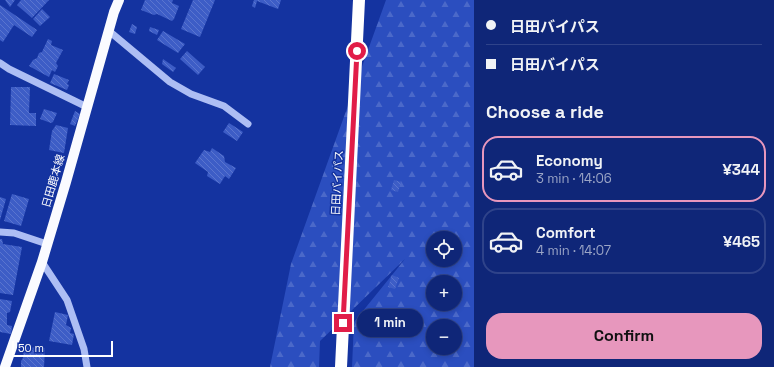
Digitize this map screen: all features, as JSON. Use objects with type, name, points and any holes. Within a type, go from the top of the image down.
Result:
[{"type":"highway","name":"日田バイパス","points":[[341,367],[359,0]]},
{"type":"main road","name":"日田鹿本線","points":[[5,367],[42,262],[114,12],[119,0]]},
{"type":"street","points":[[109,31],[170,82],[191,94],[224,106],[248,124]]},
{"type":"street","points":[[0,63],[86,108]]},
{"type":"street","points":[[0,232],[14,233],[47,244]]},
{"type":"street","points":[[42,262],[67,300],[84,349],[87,367]]},
{"type":"green space","points":[[386,0],[474,0],[474,367],[352,367],[354,322],[405,259],[320,341],[319,367],[270,367],[291,264]]},
{"type":"building","points":[[5,0],[15,0],[10,7]]},
{"type":"building","points":[[21,0],[49,0],[32,18],[17,5]]},
{"type":"building","points":[[145,0],[173,0],[172,3],[179,6],[174,19],[172,21],[157,14],[154,15],[141,10]]},
{"type":"building","points":[[193,0],[215,0],[200,37],[181,29]]},
{"type":"building","points":[[254,0],[281,0],[278,9],[257,1],[255,8],[252,6]]},
{"type":"building","points":[[0,5],[37,30],[32,37],[14,25],[3,42],[0,40]]},
{"type":"building","points":[[42,9],[50,17],[40,26],[33,19]]},
{"type":"building","points":[[132,24],[137,27],[135,34],[129,32]]},
{"type":"building","points":[[150,27],[159,30],[157,35],[149,31]]},
{"type":"building","points":[[163,31],[185,44],[178,53],[157,40]]},
{"type":"building","points":[[48,39],[52,41],[51,45],[63,50],[56,63],[58,66],[55,72],[52,70],[49,77],[29,66],[33,60],[37,58],[39,53],[42,52]]},
{"type":"building","points":[[187,51],[205,67],[198,75],[180,59]]},
{"type":"building","points":[[163,59],[176,68],[173,72],[162,64]]},
{"type":"building","points":[[54,74],[69,80],[67,90],[50,83]]},
{"type":"building","points":[[11,87],[30,87],[29,113],[36,113],[36,126],[10,125]]},
{"type":"building","points":[[44,109],[57,113],[53,122],[51,123],[40,119]]},
{"type":"building","points":[[75,111],[80,114],[75,126],[70,124]]},
{"type":"building","points":[[229,123],[243,132],[237,141],[223,132]]},
{"type":"building","points":[[56,125],[68,128],[64,153],[49,150],[52,131]]},
{"type":"building","points":[[212,148],[224,156],[225,162],[236,168],[229,179],[225,176],[220,184],[207,176],[208,172],[195,163],[204,150],[210,152]]},
{"type":"building","points":[[394,180],[401,182],[398,192],[391,190]]},
{"type":"building","points":[[12,194],[29,199],[21,226],[4,221]]},
{"type":"building","points":[[0,197],[6,199],[0,220]]},
{"type":"building","points":[[0,239],[2,239],[3,244],[22,247],[13,295],[0,293]]},
{"type":"building","points":[[392,275],[399,278],[395,289],[388,287]]},
{"type":"building","points":[[0,299],[12,301],[10,312],[7,313],[7,325],[12,326],[11,334],[0,332]]},
{"type":"building","points":[[55,312],[68,315],[66,325],[71,328],[70,333],[74,334],[72,345],[49,341]]},
{"type":"building","points":[[24,347],[45,348],[44,367],[21,367]]},
{"type":"route","points":[[343,323],[357,51]]}]
